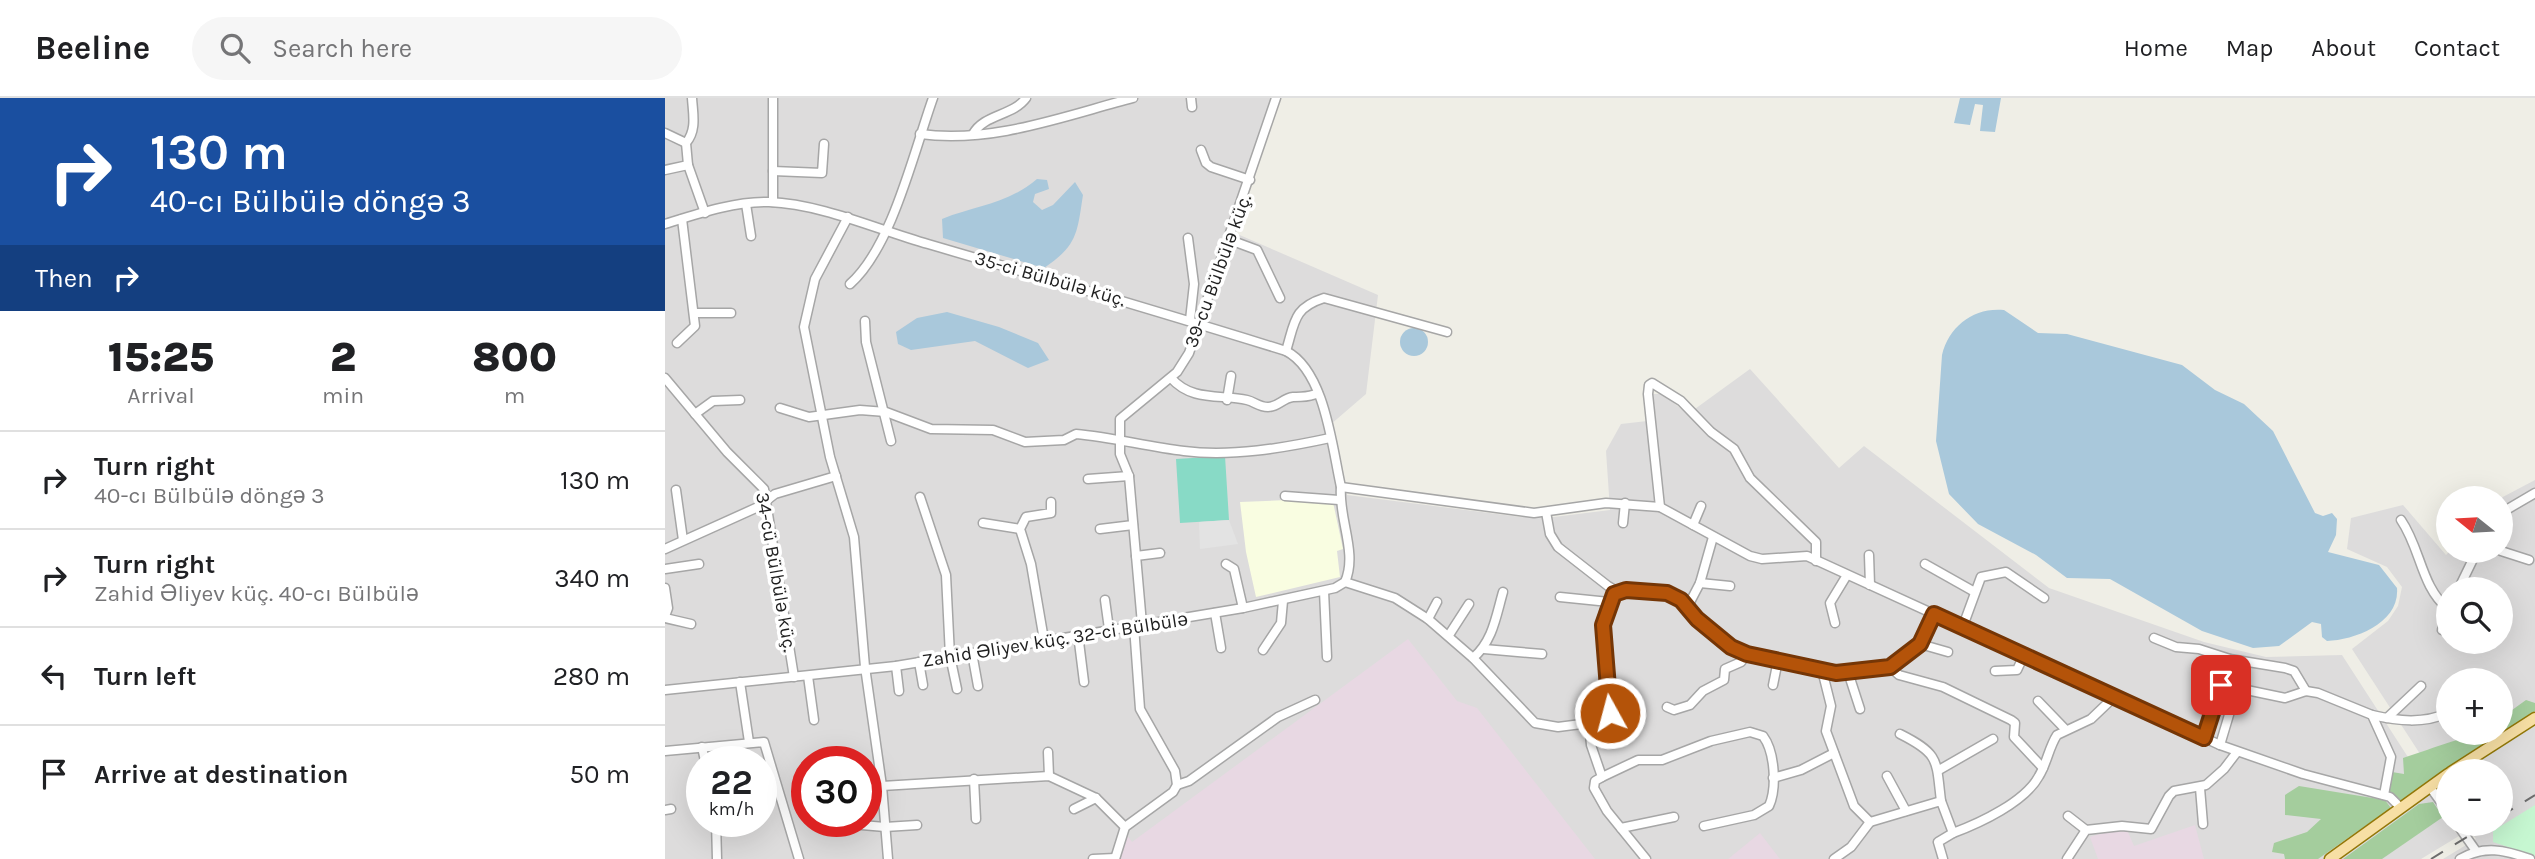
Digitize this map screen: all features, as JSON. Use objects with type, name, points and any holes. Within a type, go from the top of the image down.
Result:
[{"type":"main road","points":[[2472,759],[2535,718]]},
{"type":"main road","points":[[2330,859],[2436,783]]},
{"type":"street","points":[[692,98],[694,126],[692,136],[686,143],[688,165],[705,212]]},
{"type":"street","points":[[773,98],[773,202]]},
{"type":"street","points":[[850,284],[865,271],[885,232],[933,98]]},
{"type":"street","points":[[973,134],[979,125],[1013,109],[1026,98]]},
{"type":"street","points":[[920,134],[973,134],[1029,127],[1133,98]]},
{"type":"street","name":"39-cu Bülbülə küç.","points":[[1119,440],[1121,415],[1171,378],[1183,365],[1201,324],[1276,98]]},
{"type":"street","points":[[665,132],[686,143]]},
{"type":"street","points":[[773,172],[822,173],[824,144]]},
{"type":"street","points":[[1201,150],[1206,163],[1211,167],[1251,180]]},
{"type":"street","points":[[665,170],[688,165]]},
{"type":"street","name":"35-ci Bülbülə küç.","points":[[665,224],[705,212],[773,202],[848,218],[885,232],[1190,320],[1286,351],[1300,359],[1318,393],[1341,487]]},
{"type":"street","points":[[746,204],[751,236]]},
{"type":"street","points":[[848,218],[815,279],[805,317],[807,350],[821,414],[854,537],[865,667],[876,746]]},
{"type":"street","points":[[677,343],[692,331],[695,313],[682,219]]},
{"type":"street","points":[[1188,238],[1194,284],[1190,320]]},
{"type":"street","points":[[1230,240],[1257,250],[1280,298]]},
{"type":"street","points":[[1286,351],[1299,310],[1305,304],[1324,298],[1447,332]]},
{"type":"street","points":[[695,313],[730,313]]},
{"type":"street","points":[[866,321],[866,342],[886,412],[891,441]]},
{"type":"street","points":[[1227,400],[1231,376]]},
{"type":"street","points":[[1171,378],[1180,386],[1227,400],[1247,400],[1270,407],[1293,397],[1307,399],[1318,393]]},
{"type":"street","name":"34-cü Bülbülə küç.","points":[[666,383],[727,452],[761,485],[767,501],[794,677]]},
{"type":"street","points":[[1660,507],[1648,394],[1649,385],[1652,383],[1681,401],[1711,432],[1734,449],[1750,478],[1816,542],[1817,561]]},
{"type":"street","points":[[695,414],[713,401],[740,400]]},
{"type":"street","points":[[781,408],[809,417],[860,410],[886,412],[931,429],[993,430],[1025,442],[1063,440],[1076,434],[1192,452],[1283,448],[1330,438]]},
{"type":"street","points":[[1119,440],[1120,454],[1129,476],[1136,556],[1140,709],[1175,771],[1177,785]]},
{"type":"street","points":[[665,549],[783,491],[836,476]]},
{"type":"street","points":[[1088,479],[1129,476]]},
{"type":"street","points":[[1635,719],[1610,713],[1589,723],[1549,727],[1535,723],[1473,658],[1428,619],[1395,598],[1345,582],[1350,562],[1339,500],[1341,487],[1546,512],[1625,503],[1660,507],[1756,558],[1798,554],[1817,561],[2220,745],[2302,774],[2384,795],[2400,807]]},
{"type":"street","points":[[676,490],[683,540]]},
{"type":"street","points":[[2513,506],[2535,493]]},
{"type":"street","points":[[920,496],[946,575],[950,656],[957,688]]},
{"type":"street","points":[[1285,496],[1339,500]]},
{"type":"street","points":[[1044,640],[1031,564],[1020,530],[1025,517],[1051,513],[1051,502]]},
{"type":"street","points":[[1623,523],[1625,503]]},
{"type":"street","points":[[1693,526],[1701,506]]},
{"type":"street","points":[[1546,512],[1550,534],[1558,547],[1618,592],[1667,593],[1688,606],[1717,638],[1747,654],[1822,670],[1847,671],[1890,667],[1920,644],[1934,614]]},
{"type":"street","points":[[2400,520],[2413,537],[2428,586],[2436,595]]},
{"type":"street","points":[[983,523],[1020,530]]},
{"type":"street","points":[[1100,529],[1133,525]]},
{"type":"street","points":[[1688,606],[1700,583],[1713,537]]},
{"type":"street","points":[[1136,556],[1160,554]]},
{"type":"street","points":[[1869,555],[1870,585]]},
{"type":"street","points":[[2513,555],[2529,560]]},
{"type":"street","points":[[665,569],[699,564]]},
{"type":"street","points":[[1226,564],[1234,569],[1243,608]]},
{"type":"street","points":[[1925,564],[1973,591]]},
{"type":"street","points":[[1963,626],[1973,591],[1981,576],[1991,577],[2003,571],[2044,598]]},
{"type":"street","points":[[1835,623],[1831,603],[1847,575]]},
{"type":"street","name":"Zahid Əliyev küç. 32-ci Bülbülə","points":[[665,690],[809,676],[865,667],[896,666],[1283,601],[1324,591],[1345,582]]},
{"type":"street","points":[[1700,583],[1730,586]]},
{"type":"street","points":[[665,588],[668,608],[665,617],[691,624]]},
{"type":"street","points":[[1324,591],[1327,657]]},
{"type":"street","points":[[1473,658],[1484,649],[1503,592]]},
{"type":"street","points":[[1610,713],[1603,639],[1609,602],[1618,592]]},
{"type":"street","points":[[1560,597],[1609,602]]},
{"type":"street","points":[[1105,600],[1109,629]]},
{"type":"street","points":[[1263,650],[1281,623],[1283,601]]},
{"type":"street","points":[[1428,619],[1437,602]]},
{"type":"street","points":[[1448,635],[1469,604]]},
{"type":"street","points":[[1215,613],[1221,648]]},
{"type":"street","points":[[1079,635],[1084,682]]},
{"type":"street","points":[[2154,638],[2176,647],[2199,649],[2230,659],[2294,671],[2306,691]]},
{"type":"street","points":[[1920,644],[1948,652]]},
{"type":"street","points":[[1484,649],[1542,654]]},
{"type":"street","points":[[972,653],[978,686]]},
{"type":"street","points":[[1667,707],[1674,710],[1690,705],[1703,691],[1724,680],[1725,669],[1741,662],[1747,654]]},
{"type":"street","points":[[1995,671],[2017,670],[2024,655]]},
{"type":"street","points":[[2204,738],[2230,659]]},
{"type":"street","points":[[1773,685],[1778,660]]},
{"type":"street","points":[[919,662],[923,685]]},
{"type":"street","points":[[896,666],[899,691]]},
{"type":"street","points":[[1890,667],[1905,678],[1943,687],[2011,720],[2015,723],[2014,737],[2043,768]]},
{"type":"street","points":[[1822,670],[1831,706],[1826,727],[1834,753],[1854,806],[1870,822]]},
{"type":"street","points":[[1847,671],[1860,709]]},
{"type":"street","points":[[809,676],[814,720]]},
{"type":"street","points":[[740,682],[749,742]]},
{"type":"street","points":[[2387,718],[2421,686]]},
{"type":"street","points":[[2220,745],[2237,688],[2266,695],[2293,697],[2306,691],[2336,698],[2372,715],[2387,718],[2425,720],[2436,717]]},
{"type":"street","points":[[1943,859],[1938,842],[1994,815],[2036,781],[2054,740],[2065,729],[2091,719],[2113,697]]},
{"type":"street","points":[[1093,859],[1115,859],[1125,827],[1173,792],[1177,785],[1189,780],[1278,717],[1315,700]]},
{"type":"street","points":[[2038,701],[2065,729]]},
{"type":"street","points":[[2372,715],[2391,757],[2384,795]]},
{"type":"street","points":[[1589,723],[1591,745],[1602,777]]},
{"type":"street","points":[[1646,859],[1594,788],[1595,781],[1637,760],[1662,760],[1711,741],[1750,732],[1766,739],[1773,778],[1772,797],[1763,812],[1704,826]]},
{"type":"street","points":[[1900,734],[1928,752],[1940,770],[1941,801],[1953,833]]},
{"type":"street","points":[[1940,770],[1993,739]]},
{"type":"street","points":[[711,746],[759,741],[767,746],[799,859]]},
{"type":"street","points":[[665,751],[686,749]]},
{"type":"street","points":[[1048,752],[1049,776]]},
{"type":"street","points":[[2068,816],[2086,830],[2123,826],[2151,829],[2174,791],[2200,788],[2224,769],[2237,752]]},
{"type":"street","points":[[1773,778],[1801,770],[1834,753]]},
{"type":"street","points":[[888,859],[882,786],[1049,776],[1096,798],[1125,827]]},
{"type":"street","points":[[1887,776],[1906,811]]},
{"type":"street","points":[[974,779],[976,820]]},
{"type":"street","points":[[2430,787],[2436,795]]},
{"type":"street","points":[[2200,788],[2203,824]]},
{"type":"street","points":[[1074,809],[1096,798]]},
{"type":"street","points":[[1834,859],[1851,846],[1870,822],[1941,801]]},
{"type":"street","points":[[1621,828],[1674,817]]},
{"type":"street","points":[[882,827],[917,825]]},
{"type":"street","points":[[2067,859],[2086,830]]},
{"type":"street","points":[[2466,836],[2476,850]]},
{"type":"street","points":[[716,837],[717,859]]},
{"type":"street","points":[[2460,859],[2476,850],[2498,850],[2531,859]]},
{"type":"shaded area","points":[[665,98],[1271,98],[1228,230],[1378,295],[1366,394],[1330,425],[1347,495],[1521,517],[1554,517],[1610,510],[1606,451],[1621,424],[1656,420],[1653,394],[1662,394],[1688,414],[1750,369],[1839,468],[1864,446],[2049,588],[2204,642],[2266,657],[2342,655],[2436,800],[2436,836],[2459,836],[2421,859],[665,859]]},
{"type":"shaded area","points":[[2535,480],[2535,859],[2443,859],[2476,839],[2474,836],[2513,836],[2513,759],[2436,759],[2436,778],[2352,649],[2388,621],[2398,606],[2402,587],[2387,567],[2347,549],[2351,518],[2403,505],[2436,543],[2436,564],[2513,564],[2513,492]]},
{"type":"shaded area","points":[[1311,499],[1333,502],[1343,549],[1337,551],[1340,577],[1256,597],[1246,552],[1240,502]]},
{"type":"shaded area","points":[[1229,520],[1238,544],[1200,549],[1199,522]]},
{"type":"shaded area","points":[[1408,639],[1457,701],[1477,708],[1595,859],[1120,859],[1126,834],[1132,842]]},
{"type":"shaded area","points":[[2195,825],[2204,859],[2098,859],[2090,837],[2116,829],[2128,832],[2134,846]]},
{"type":"shaded area","points":[[1760,833],[1780,859],[1728,859]]},
{"type":"green space","points":[[1225,456],[1229,520],[1180,523],[1176,459]]},
{"type":"green space","points":[[2526,700],[2535,703],[2535,711],[2513,726],[2513,709]]},
{"type":"green space","points":[[2442,745],[2484,745],[2464,759],[2436,759],[2436,777],[2401,801],[2387,792],[2392,772],[2404,774],[2403,758]]},
{"type":"green space","points":[[2299,786],[2385,800],[2391,808],[2318,859],[2285,859],[2284,854],[2272,852],[2274,843],[2307,832],[2321,819],[2285,815],[2285,795]]},
{"type":"green space","points":[[2433,802],[2436,806],[2436,822],[2382,859],[2343,859],[2419,804]]},
{"type":"green space","points":[[2535,805],[2535,856],[2493,842],[2493,836],[2513,836],[2513,819]]},
{"type":"water","points":[[1960,98],[2001,98],[1995,132],[1980,131],[1983,105],[1975,104],[1970,125],[1954,123]]},
{"type":"water","points":[[1037,179],[1047,180],[1049,189],[1035,194],[1033,202],[1042,210],[1053,205],[1075,182],[1083,195],[1077,229],[1070,245],[1044,268],[943,238],[942,219],[1003,199]]},
{"type":"water","points":[[2004,310],[2038,333],[2067,334],[2182,365],[2215,390],[2244,404],[2273,431],[2315,513],[2323,516],[2332,513],[2337,519],[2336,535],[2328,552],[2379,565],[2397,588],[2396,600],[2384,620],[2362,633],[2327,641],[2322,637],[2321,624],[2312,622],[2279,646],[2253,648],[2202,631],[2110,579],[2067,578],[2036,555],[1978,524],[1949,494],[1936,441],[1942,355],[1950,335],[1964,320],[1983,312]]},
{"type":"water","points":[[947,312],[999,327],[1038,343],[1049,360],[1028,368],[975,341],[911,350],[898,344],[896,332],[917,318]]},
{"type":"water","points":[[1414,328],[1424,332],[1428,342],[1424,352],[1414,356],[1404,352],[1400,342],[1404,332]]},
{"type":"railway","points":[[2513,809],[2535,795]]},
{"type":"railway","points":[[2431,859],[2468,836]]},
{"type":"route","points":[[1610,713],[1603,657],[1603,625],[1605,611],[1614,594],[1626,590],[1657,591],[1676,596],[1717,638],[1747,654],[1797,663],[1830,673],[1890,667],[1920,644],[1934,614],[2204,738],[2221,685]]}]
